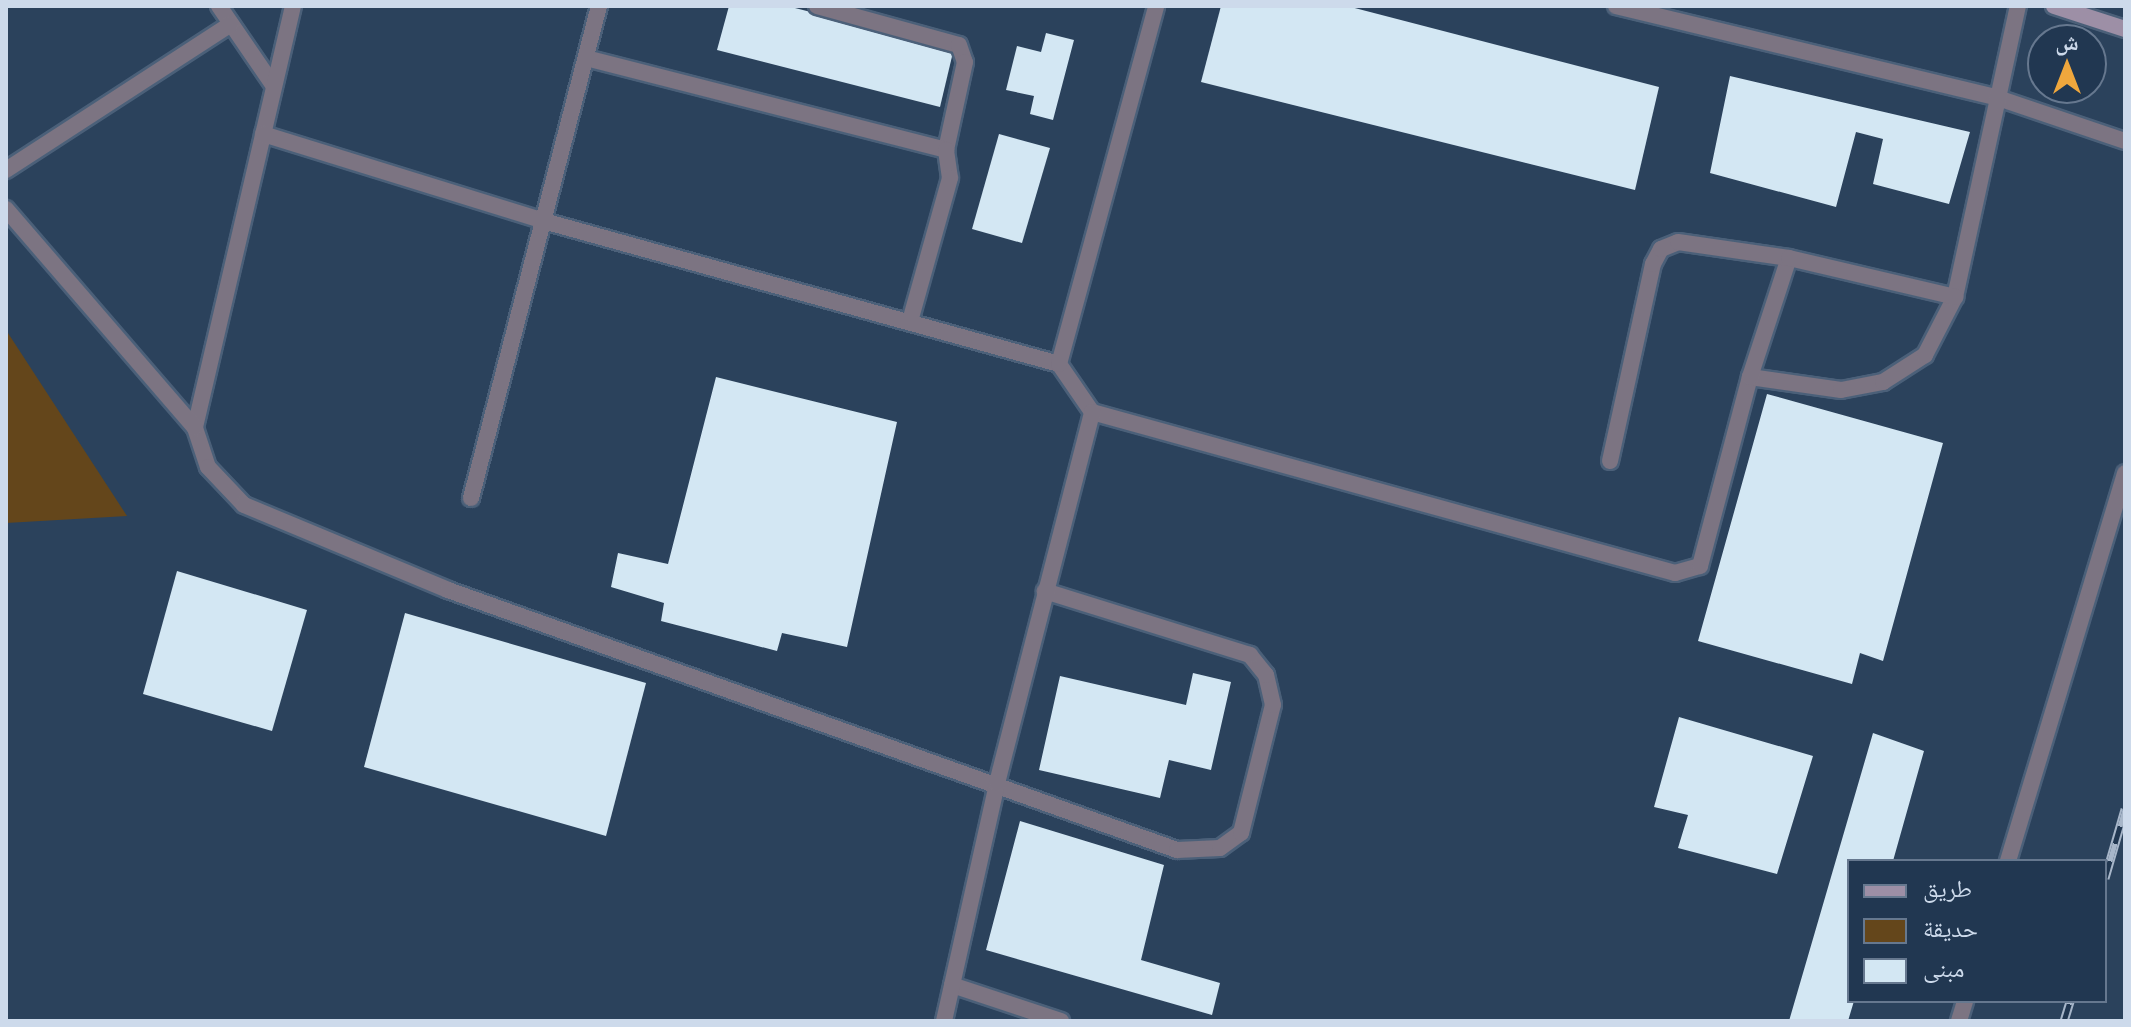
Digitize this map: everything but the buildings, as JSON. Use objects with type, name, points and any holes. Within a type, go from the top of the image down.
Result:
[{"type":"main road","points":[[2054,6],[2125,29]]},
{"type":"lane","points":[[219,6],[273,85]]},
{"type":"lane","points":[[195,428],[293,6]]},
{"type":"lane","points":[[471,498],[547,222],[599,6]]},
{"type":"lane","points":[[817,6],[959,45],[965,62],[946,150],[950,178],[910,321]]},
{"type":"lane","points":[[1059,364],[1156,6]]},
{"type":"lane","points":[[1616,6],[1998,98],[2125,141]]},
{"type":"lane","points":[[1750,377],[1841,390],[1883,382],[1925,355],[1955,297],[2018,6]]},
{"type":"lane","points":[[6,170],[231,24]]},
{"type":"lane","points":[[586,58],[946,150]]},
{"type":"lane","points":[[263,134],[547,222],[1059,364],[1092,412],[1675,573],[1700,566],[1750,377],[1789,258]]},
{"type":"lane","points":[[6,209],[195,428],[208,467],[244,505],[448,590],[997,783],[1177,850],[1220,848],[1241,833],[1273,705],[1266,675],[1250,655],[1045,591]]},
{"type":"lane","points":[[1610,461],[1653,264],[1661,249],[1678,242],[1789,258],[1955,297]]},
{"type":"lane","points":[[944,1021],[997,783],[1092,412]]},
{"type":"lane","points":[[2009,859],[2125,473]]},
{"type":"lane","points":[[952,985],[1061,1021]]},
{"type":"green space","points":[[6,330],[127,516],[6,523]]},
{"type":"railway","points":[[2107,871],[2125,809]]},
{"type":"railway","points":[[2064,1021],[2069,1003]]}]
